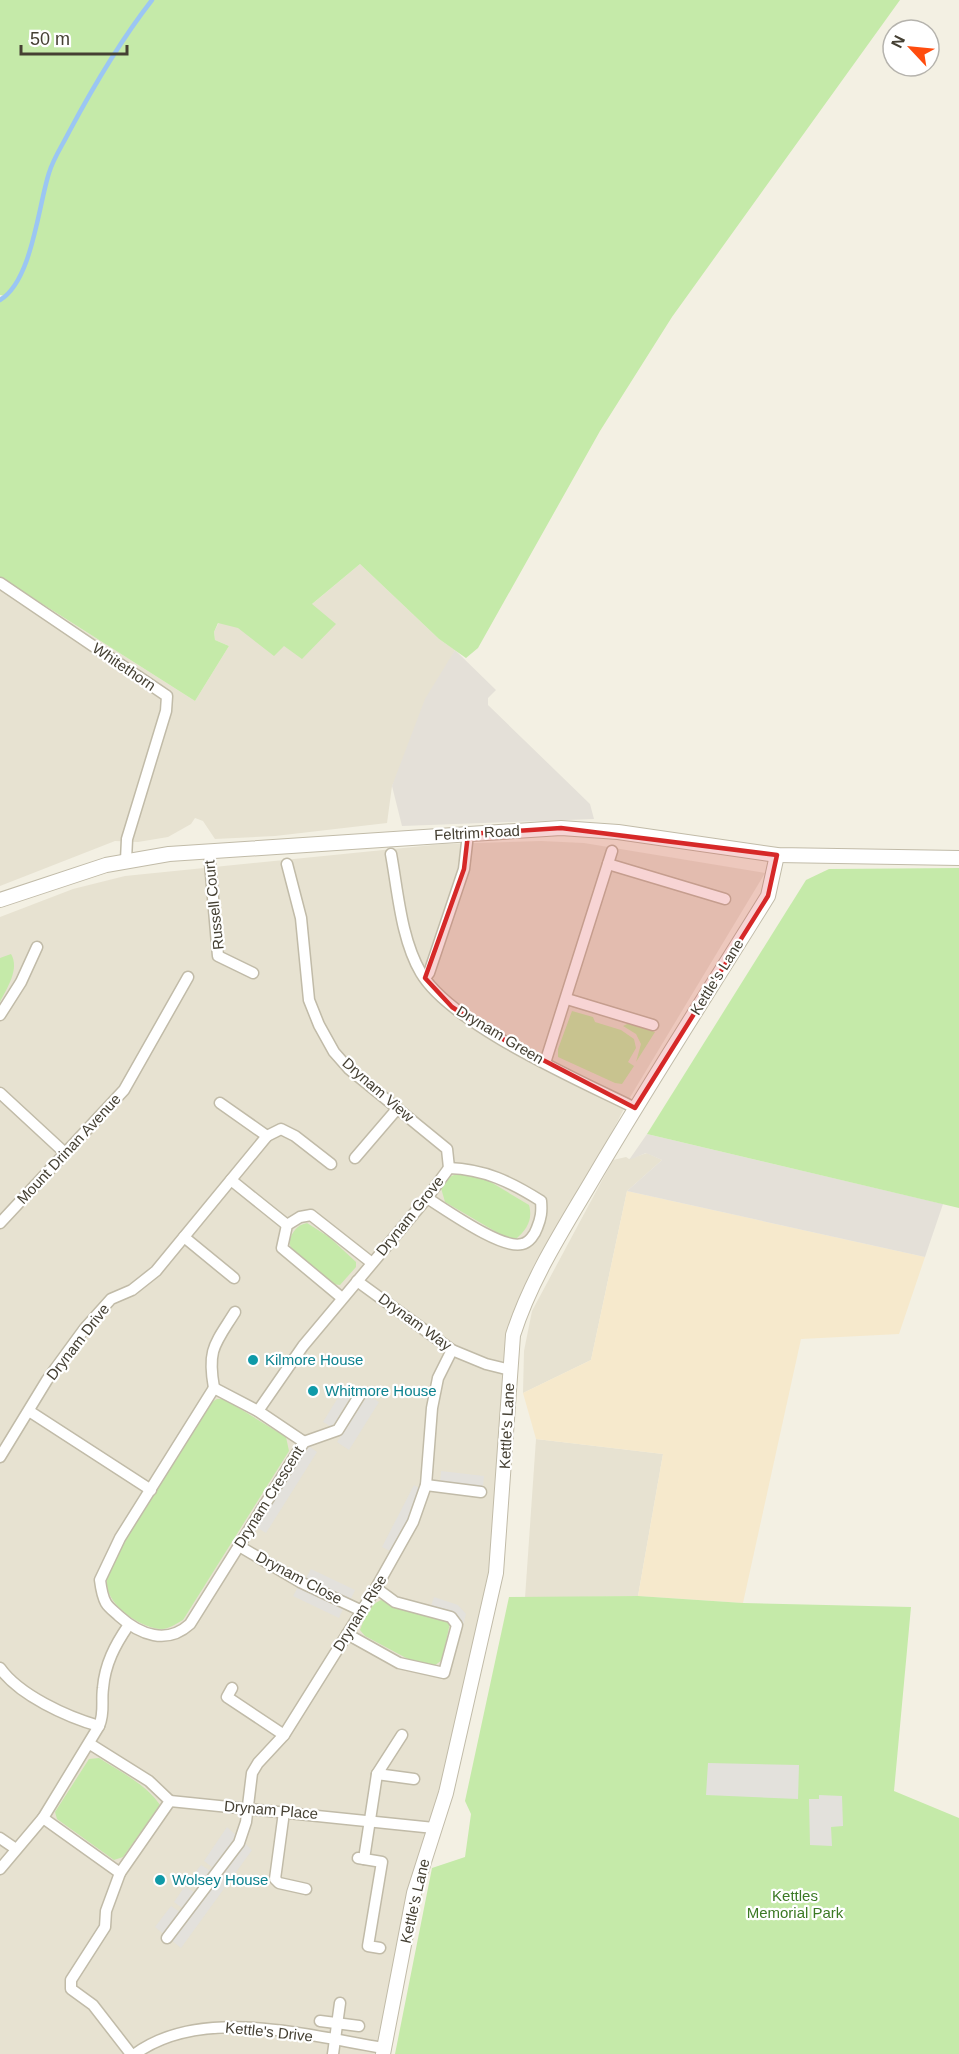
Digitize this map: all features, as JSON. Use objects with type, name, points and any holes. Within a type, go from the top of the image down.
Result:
[{"type":"street","name":"Whitethorn","points":[[0,583],[167,696],[166,711],[127,839],[126,860]]},
{"type":"street","name":"Feltrim Road","points":[[0,900],[52,881],[126,860],[209,851],[561,828],[593,830],[777,855],[959,858]]},
{"type":"street","points":[[425,978],[429,973],[464,869],[468,834]]},
{"type":"street","name":"Russell Court","points":[[209,851],[218,956],[254,973]]},
{"type":"street","points":[[545,1063],[612,851]]},
{"type":"street","name":"Drynam Green","points":[[391,854],[408,937],[425,978],[452,1007],[545,1063],[635,1108]]},
{"type":"street","name":"Kettle's Lane","points":[[384,2051],[414,1893],[446,1793],[496,1573],[513,1335],[524,1300],[635,1108],[768,896],[777,855]]},
{"type":"street","name":"Drynam View","points":[[287,864],[301,918],[309,1000],[319,1024],[334,1052],[349,1069],[447,1149],[449,1168]]},
{"type":"street","points":[[608,864],[725,898]]},
{"type":"street","points":[[0,1015],[21,982],[38,947]]},
{"type":"street","name":"Mount Drinan Avenue","points":[[0,1223],[124,1090],[188,977]]},
{"type":"street","points":[[567,999],[653,1025]]},
{"type":"street","points":[[0,1093],[65,1153]]},
{"type":"street","points":[[220,1103],[267,1136],[281,1129],[295,1136],[331,1164]]},
{"type":"street","points":[[355,1158],[397,1110]]},
{"type":"street","name":"Drynam Drive","points":[[0,1457],[48,1380],[85,1328],[111,1299],[145,1281],[267,1136]]},
{"type":"street","points":[[427,1198],[483,1232],[512,1245],[523,1244],[535,1234],[542,1213],[540,1201],[495,1176],[474,1168],[449,1168]]},
{"type":"street","name":"Drynam Grove","points":[[258,1411],[303,1346],[427,1198],[449,1168]]},
{"type":"street","points":[[231,1180],[287,1225],[282,1248],[342,1298]]},
{"type":"street","name":"Drynam Grove","points":[[287,1225],[300,1217],[311,1215],[372,1263]]},
{"type":"street","points":[[184,1237],[234,1278]]},
{"type":"street","name":"Drynam Way","points":[[357,1281],[452,1350],[510,1370]]},
{"type":"street","points":[[214,1388],[210,1364],[211,1352],[235,1312]]},
{"type":"street","name":"Drynam Rise","points":[[246,1808],[252,1773],[258,1763],[284,1736],[360,1610],[376,1588],[413,1522],[426,1485],[436,1388],[444,1363],[452,1350]]},
{"type":"street","name":"Drynam Crescent","points":[[214,1388],[258,1411],[304,1442],[190,1624],[182,1632],[167,1636],[149,1635],[128,1626],[107,1605],[100,1580],[120,1538],[214,1388]]},
{"type":"street","points":[[304,1442],[338,1430],[361,1393]]},
{"type":"street","points":[[29,1412],[151,1490]]},
{"type":"street","points":[[426,1485],[481,1492]]},
{"type":"street","name":"Drynam Close","points":[[239,1546],[300,1582],[360,1610]]},
{"type":"street","points":[[347,1634],[399,1663],[444,1673],[457,1625],[451,1617],[395,1602],[376,1588]]},
{"type":"street","points":[[0,1869],[43,1818],[49,1805],[90,1744],[104,1711],[102,1690],[107,1663],[128,1626]]},
{"type":"street","points":[[1,1671],[55,1710],[99,1726]]},
{"type":"street","points":[[232,1688],[227,1697],[284,1736]]},
{"type":"street","points":[[380,1948],[368,1946],[382,1862],[361,1858],[372,1820],[377,1774],[402,1735]]},
{"type":"street","points":[[90,1744],[149,1781],[170,1801],[120,1873],[106,1911],[105,1926],[70,1980],[71,1989],[93,2005],[133,2054]]},
{"type":"street","points":[[377,1774],[414,1779]]},
{"type":"street","name":"Drynam Place","points":[[170,1801],[434,1828]]},
{"type":"street","points":[[167,1938],[239,1843],[246,1822],[246,1808]]},
{"type":"street","points":[[284,1812],[275,1879],[279,1883],[306,1889]]},
{"type":"street","points":[[43,1818],[120,1873]]},
{"type":"street","points":[[0,1838],[16,1849]]},
{"type":"street","points":[[333,2054],[340,2003]]},
{"type":"street","name":"Kettle's Drive","points":[[320,2021],[359,2026]]},
{"type":"street","name":"Kettle's Drive","points":[[133,2054],[183,2031],[232,2026],[335,2040],[384,2051]]},
{"type":"highlighted area","points":[[561,828],[777,855],[768,896],[635,1108],[493,1034],[452,1007],[425,978],[464,869],[468,834]]},
{"type":"shaded area","points":[[360,564],[439,639],[455,650],[392,786],[387,823],[275,836],[215,839],[203,821],[195,818],[191,824],[168,837],[138,842],[115,841],[0,886],[0,577],[195,701],[229,646],[215,640],[214,632],[223,614],[311,605]]},
{"type":"shaded area","points":[[455,650],[496,690],[488,698],[488,705],[590,804],[594,819],[402,826],[392,786],[425,699]]},
{"type":"shaded area","points":[[541,841],[584,843],[765,873],[629,1099],[509,1333],[493,1566],[385,2054],[0,2054],[0,917],[73,889],[125,876],[443,844]]},
{"type":"shaded area","points":[[647,1134],[943,1204],[925,1257],[627,1191],[662,1160],[646,1153],[629,1160]]},
{"type":"shaded area","points":[[647,1153],[662,1160],[627,1191],[591,1360],[523,1393],[524,1351],[532,1311],[613,1160],[626,1157],[629,1159]]},
{"type":"shaded area","points":[[627,1191],[925,1257],[899,1334],[801,1339],[743,1603],[638,1596],[663,1454],[536,1439],[523,1393],[591,1360]]},
{"type":"shaded area","points":[[347,1383],[356,1388],[332,1427],[323,1422]]},
{"type":"shaded area","points":[[368,1395],[379,1402],[349,1450],[337,1442]]},
{"type":"shaded area","points":[[536,1439],[663,1454],[638,1596],[525,1598]]},
{"type":"shaded area","points":[[307,1445],[317,1452],[266,1533],[256,1527]]},
{"type":"shaded area","points":[[441,1471],[484,1476],[483,1486],[440,1482]]},
{"type":"shaded area","points":[[414,1485],[419,1488],[409,1517],[390,1551],[382,1547]]},
{"type":"shaded area","points":[[311,1569],[355,1590],[351,1599],[306,1578]]},
{"type":"shaded area","points":[[298,1587],[343,1609],[339,1618],[293,1596]]},
{"type":"shaded area","points":[[434,1597],[458,1605],[466,1614],[463,1625],[455,1614],[431,1606]]},
{"type":"shaded area","points":[[708,1763],[799,1765],[798,1799],[706,1795]]},
{"type":"shaded area","points":[[819,1795],[842,1796],[843,1826],[831,1827],[832,1846],[810,1845],[809,1799],[819,1799]]},
{"type":"shaded area","points":[[227,1827],[252,1850],[181,1948],[155,1927],[171,1906],[180,1912],[182,1908],[174,1902],[185,1886],[194,1892],[198,1886],[189,1880],[201,1865],[209,1870],[212,1867],[204,1861]]},
{"type":"green space","points":[[0,0],[900,0],[887,18],[881,18],[881,26],[672,317],[600,431],[478,648],[466,658],[439,639],[360,564],[312,604],[336,624],[302,659],[284,646],[274,656],[238,628],[218,623],[214,632],[215,640],[229,646],[195,701],[0,577],[0,300],[6,296],[0,295]]},
{"type":"green space","points":[[959,868],[959,1208],[647,1134],[806,880],[829,869]]},
{"type":"green space","points":[[11,954],[13,972],[0,1002],[0,958]]},
{"type":"green space","points":[[572,1011],[593,1017],[595,1022],[621,1030],[634,1039],[636,1048],[628,1062],[634,1066],[622,1084],[558,1057],[558,1049]]},
{"type":"green space","points":[[629,1023],[655,1032],[636,1062],[641,1044],[636,1034],[623,1026]]},
{"type":"green space","points":[[459,1173],[484,1178],[529,1205],[528,1224],[516,1239],[503,1236],[445,1202],[441,1188],[447,1178]]},
{"type":"green space","points":[[307,1223],[329,1237],[356,1262],[356,1267],[340,1285],[332,1284],[291,1249],[289,1241],[294,1231]]},
{"type":"green space","points":[[224,1399],[286,1437],[289,1451],[183,1620],[167,1628],[154,1628],[136,1621],[113,1601],[109,1593],[107,1578],[114,1558],[212,1402]]},
{"type":"green space","name":"Kettles Memorial Park","points":[[638,1596],[743,1603],[911,1607],[894,1791],[959,1818],[959,2054],[395,2054],[432,1868],[465,1857],[471,1814],[465,1801],[509,1597]]},
{"type":"green space","points":[[381,1600],[450,1623],[442,1660],[434,1666],[408,1659],[365,1636],[360,1630],[363,1621],[370,1609]]},
{"type":"green space","points":[[99,1758],[148,1791],[160,1805],[123,1857],[114,1860],[57,1819],[55,1812],[89,1759]]},
{"type":"waterway","points":[[0,300],[20,277],[27,260],[45,187],[55,158],[108,64],[152,0]]},
{"type":"place","name":"Kilmore House","points":[[253,1360]]},
{"type":"place","name":"Whitmore House","points":[[313,1391]]},
{"type":"place","name":"Wolsey House","points":[[160,1880]]}]
